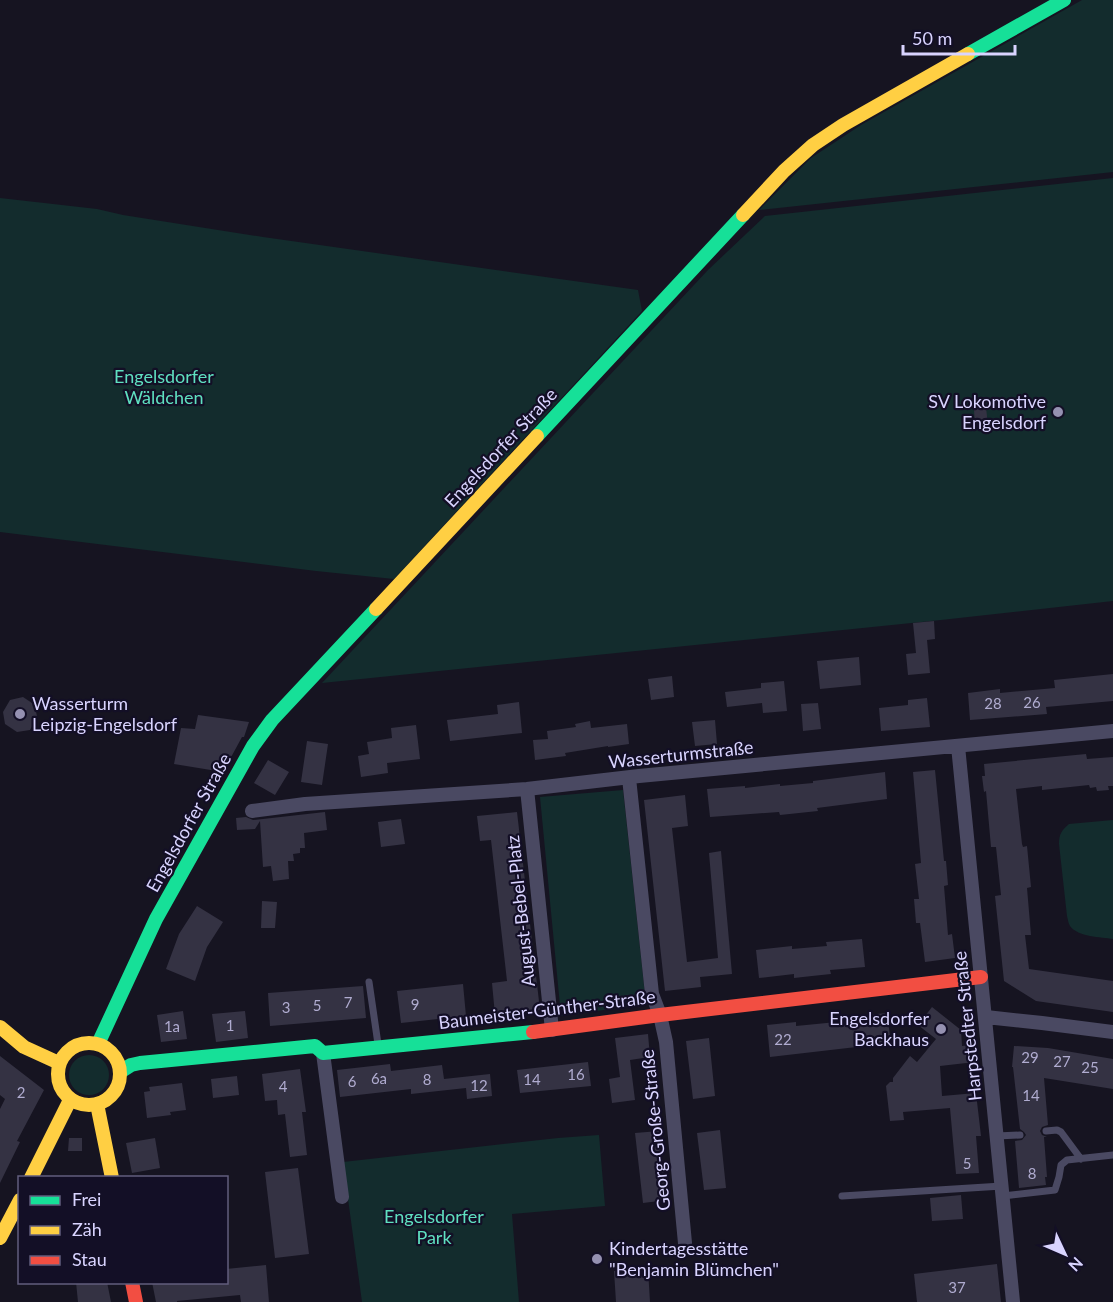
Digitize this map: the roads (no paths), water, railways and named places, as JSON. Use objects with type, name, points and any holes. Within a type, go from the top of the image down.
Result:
[{"type":"main road","name":"Engelsdorfer Straße","points":[[98,1044],[156,919],[253,746],[272,720],[784,171],[813,145],[843,125],[1064,0]]},
{"type":"main road","name":"Baumeister-Günther-Straße","points":[[120,1072],[131,1065],[140,1063],[315,1046],[323,1053],[552,1030],[981,977]]},
{"type":"main road","points":[[0,1027],[24,1047],[59,1064]]},
{"type":"main road","points":[[88,1042],[98,1044],[106,1048],[118,1061],[120,1079],[113,1095],[106,1101],[88,1106],[79,1104],[70,1100],[63,1093],[57,1073],[59,1064],[70,1048],[88,1042]]},
{"type":"main road","points":[[32,1176],[70,1100]]},
{"type":"main road","points":[[98,1104],[112,1176]]},
{"type":"main road","points":[[0,1238],[18,1204]]},
{"type":"main road","points":[[132,1284],[136,1302]]},
{"type":"street","name":"Wasserturmstraße","points":[[252,811],[305,804],[527,789],[1113,731]]},
{"type":"street","name":"Harpstedter Straße","points":[[958,746],[1013,1302]]},
{"type":"street","points":[[629,778],[652,994],[660,1015]]},
{"type":"street","name":"August-Bebel-Platz","points":[[527,789],[552,1030]]},
{"type":"street","name":"Georg-Große-Straße","points":[[660,1015],[666,1042],[685,1243]]},
{"type":"street","points":[[986,1017],[1113,1032]]},
{"type":"street","points":[[323,1053],[342,1197]]},
{"type":"lane","points":[[369,982],[378,1047]]},
{"type":"lane","points":[[1046,1131],[1061,1132],[1081,1159]]},
{"type":"lane","points":[[998,1136],[1020,1135]]},
{"type":"lane","points":[[842,1196],[1054,1190],[1061,1165],[1067,1160],[1113,1155]]},
{"type":"place","name":"SV Lokomotive Engelsdorf","points":[[1058,412]]},
{"type":"place","name":"Wasserturm Leipzig-Engelsdorf","points":[[20,714]]},
{"type":"place","name":"Engelsdorfer Backhaus","points":[[941,1029]]},
{"type":"place","name":"Kindertagesstätte \"Benjamin Blümchen\"","points":[[597,1259]]},
{"type":"park label","name":"Engelsdorfer Wäldchen","points":[[164,388]]},
{"type":"park label","name":"Engelsdorfer Park","points":[[434,1227]]}]
